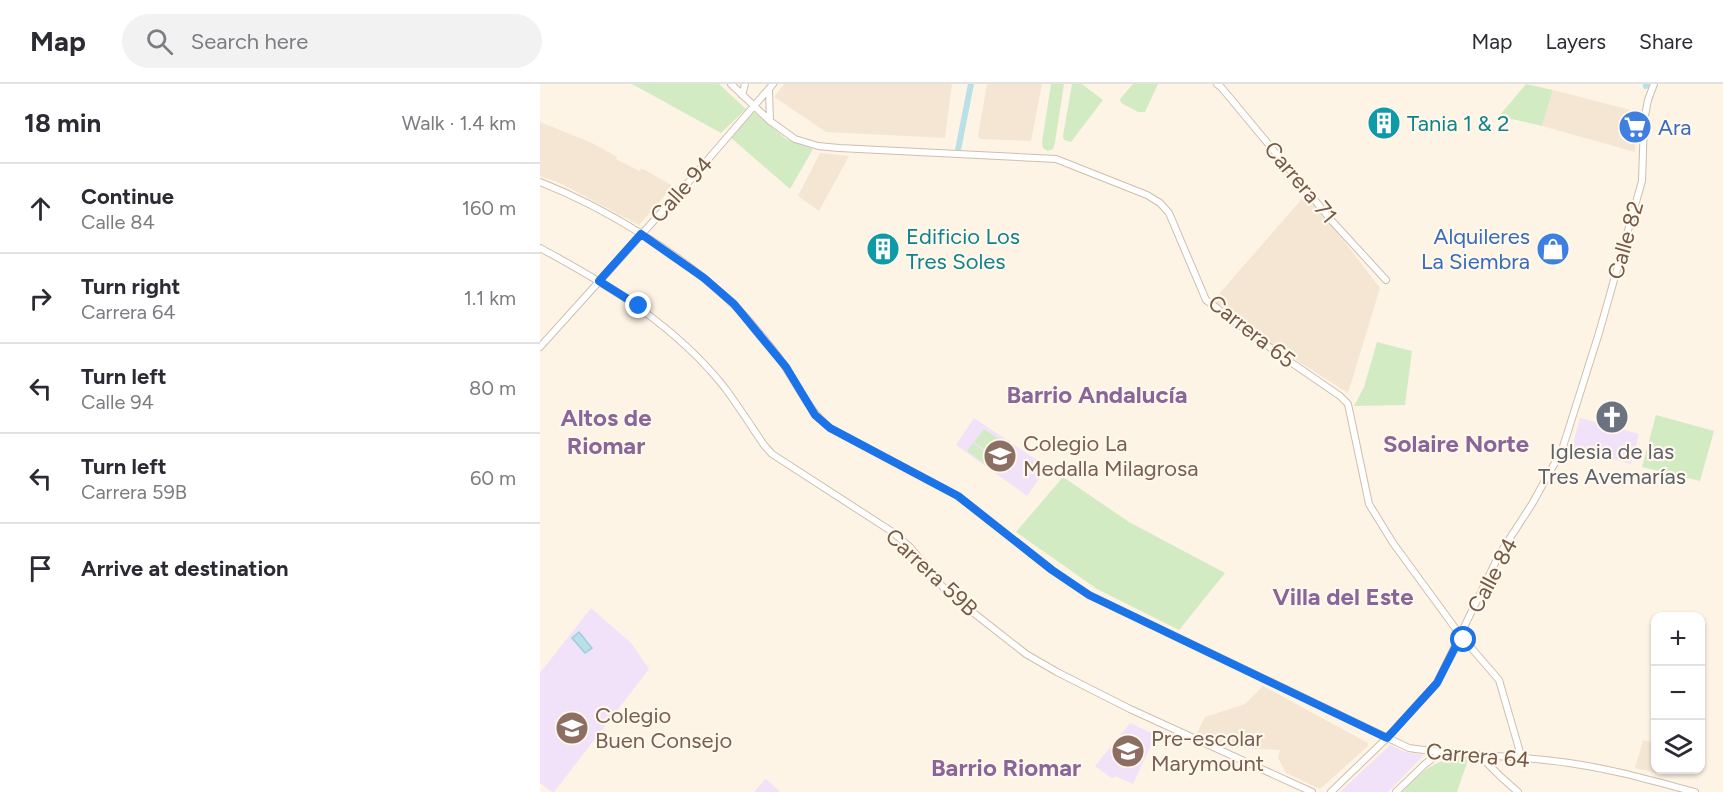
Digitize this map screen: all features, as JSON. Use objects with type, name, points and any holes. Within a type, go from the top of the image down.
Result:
[{"type":"street","name":"Carrera 65","points":[[731,84],[770,121],[795,140],[818,146],[951,155],[1036,156],[1056,159],[1114,180],[1160,203],[1169,213],[1206,300],[1276,352],[1341,396],[1348,404],[1369,504],[1378,522],[1461,636],[1499,680],[1522,759]]},
{"type":"street","points":[[742,95],[745,84]]},
{"type":"street","name":"Carrera 71","points":[[1216,84],[1221,87],[1332,221],[1386,280]]},
{"type":"street","name":"Calle 82","points":[[1580,394],[1642,181],[1644,121],[1654,84]]},
{"type":"street","points":[[770,121],[768,106],[771,86]]},
{"type":"street","name":"Calle 94","points":[[540,347],[771,86]]},
{"type":"street","name":"Carrera 64","points":[[540,182],[565,192],[641,234],[704,278],[734,304],[780,360],[815,415],[830,428],[958,496],[1052,570],[1089,595],[1409,748],[1578,765],[1695,792]]},
{"type":"street","name":"Carrera 59B","points":[[540,248],[639,306],[701,361],[724,387],[772,454],[891,531],[910,547],[947,592],[1026,654],[1130,709],[1311,792]]},
{"type":"street","name":"Calle 84","points":[[1331,792],[1387,738],[1437,683],[1499,555],[1532,504],[1562,450],[1580,394]]},
{"type":"street","points":[[1396,792],[1425,764],[1441,753]]},
{"type":"street","points":[[1479,755],[1518,792]]},
{"type":"shaded area","points":[[784,84],[952,84],[945,138],[826,132],[774,97]]},
{"type":"shaded area","points":[[987,84],[1042,84],[1031,141],[980,139],[978,136]]},
{"type":"shaded area","points":[[1553,90],[1638,112],[1635,152],[1542,126]]},
{"type":"shaded area","points":[[540,122],[592,143],[617,157],[616,159],[640,171],[641,168],[673,186],[639,225],[562,184],[540,176]]},
{"type":"shaded area","points":[[820,153],[849,156],[819,211],[798,196]]},
{"type":"shaded area","points":[[1307,193],[1380,288],[1348,393],[1279,349],[1213,301]]},
{"type":"shaded area","name":"Colegio La Medalla Milagrosa","points":[[974,418],[1047,467],[1027,496],[956,445]]},
{"type":"shaded area","points":[[1580,418],[1639,434],[1631,464],[1572,448]]},
{"type":"shaded area","name":"Colegio Buen Consejo","points":[[591,608],[631,643],[649,669],[552,792],[540,783],[540,673]]},
{"type":"shaded area","points":[[1263,686],[1368,743],[1368,746],[1320,789],[1286,773],[1278,758],[1280,750],[1220,747],[1196,735],[1205,717],[1245,704]]},
{"type":"shaded area","name":"Pre-escolar Marymount","points":[[1130,723],[1156,735],[1133,784],[1115,776],[1110,777],[1095,766]]},
{"type":"shaded area","points":[[1643,740],[1651,742],[1651,772],[1635,768]]},
{"type":"shaded area","points":[[1390,745],[1405,752],[1424,755],[1388,792],[1340,792]]},
{"type":"shaded area","points":[[766,779],[780,792],[754,792]]},
{"type":"green space","points":[[632,84],[719,84],[746,109],[721,133]]},
{"type":"green space","points":[[1051,84],[1064,84],[1055,142],[1053,149],[1048,151],[1043,148],[1042,142]]},
{"type":"green space","points":[[1072,84],[1082,84],[1103,100],[1071,142],[1064,140],[1063,136]]},
{"type":"green space","points":[[1133,84],[1158,84],[1145,112],[1138,112],[1121,103],[1120,99]]},
{"type":"green space","points":[[1526,84],[1553,90],[1542,126],[1499,116]]},
{"type":"green space","points":[[754,112],[786,139],[813,149],[790,189],[730,137]]},
{"type":"green space","points":[[1377,342],[1412,351],[1405,405],[1354,406],[1364,387]]},
{"type":"green space","points":[[1656,415],[1714,431],[1700,481],[1642,467]]},
{"type":"green space","points":[[984,429],[1003,442],[994,456],[974,442]]},
{"type":"green space","points":[[973,443],[991,456],[985,464],[967,451]]},
{"type":"green space","points":[[1063,477],[1129,522],[1225,573],[1179,630],[1097,589],[1016,532]]},
{"type":"green space","points":[[1469,757],[1457,792],[1402,792],[1431,766],[1447,760]]},
{"type":"water","points":[[579,632],[592,648],[585,653],[572,638]]},
{"type":"waterway","points":[[957,155],[971,84]]},
{"type":"place","name":"Tania 1 & 2","points":[[1384,123]]},
{"type":"place","name":"Ara","points":[[1635,127]]},
{"type":"place","name":"Edificio Los Tres Soles","points":[[883,249]]},
{"type":"place","name":"Alquileres La Siembra","points":[[1553,249]]},
{"type":"place","name":"Iglesia de las Tres Avemarías","points":[[1612,417]]},
{"type":"place","name":"Colegio La Medalla Milagrosa","points":[[1000,456]]},
{"type":"place","name":"Colegio Buen Consejo","points":[[572,728]]},
{"type":"place","name":"Pre-escolar Marymount","points":[[1128,751]]},
{"type":"district","name":"Barrio Andalucía","points":[[1097,395]]},
{"type":"district","name":"Altos de Riomar","points":[[606,432]]},
{"type":"district","name":"Solaire Norte","points":[[1456,444]]},
{"type":"district","name":"Villa del Este","points":[[1343,597]]},
{"type":"district","name":"Barrio Riomar","points":[[1006,768]]},
{"type":"route","points":[[639,306],[599,281],[641,234],[704,278],[734,304],[786,367],[815,415],[830,428],[958,496],[1052,570],[1089,595],[1387,738],[1437,683],[1461,636],[1464,640]]}]
